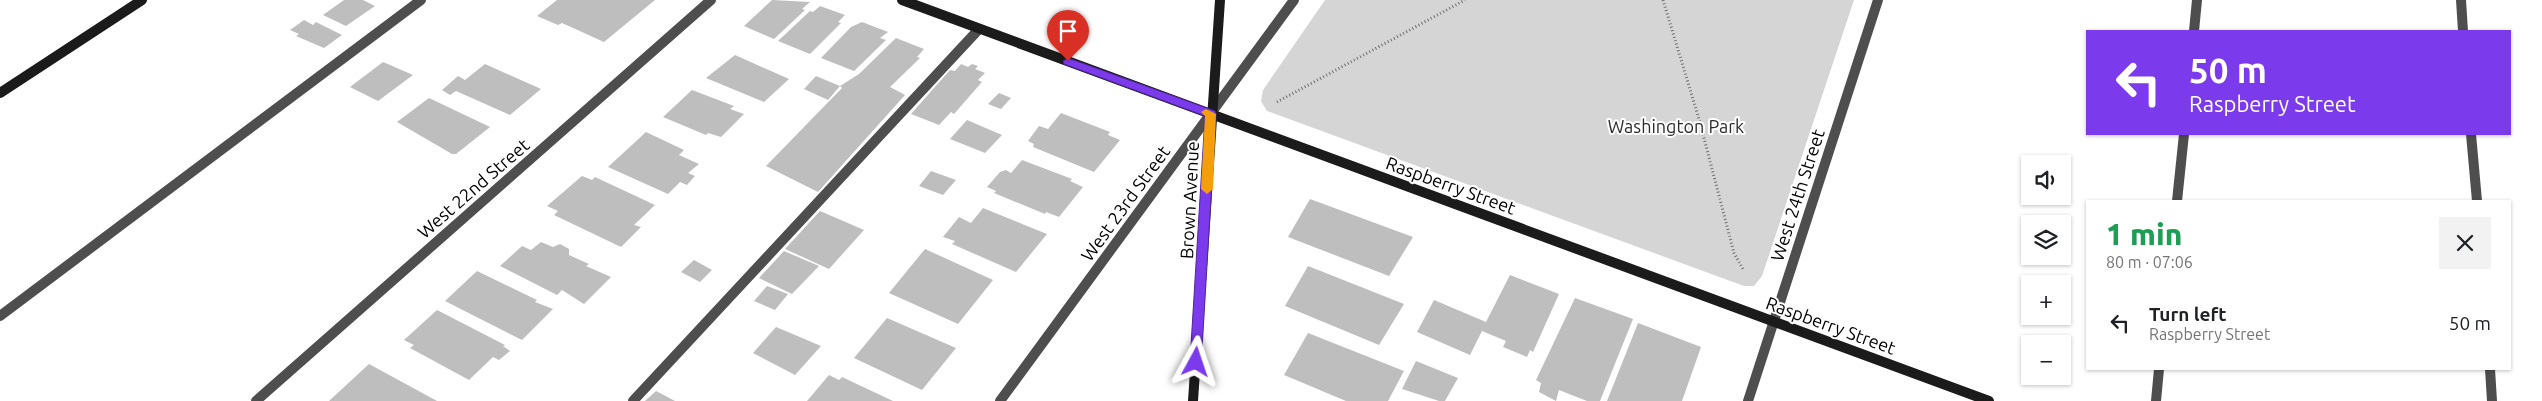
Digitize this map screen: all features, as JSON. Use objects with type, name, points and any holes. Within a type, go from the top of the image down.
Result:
[{"type":"street","points":[[0,93],[142,0]]},
{"type":"street","points":[[0,316],[421,0]]},
{"type":"street","name":"West 22nd Street","points":[[256,401],[712,0]]},
{"type":"street","name":"Raspberry Street","points":[[902,0],[1989,401]]},
{"type":"street","name":"Brown Avenue","points":[[1193,401],[1220,0]]},
{"type":"street","name":"West 23rd Street","points":[[1000,401],[1294,0]]},
{"type":"street","name":"West 24th Street","points":[[1748,401],[1878,0]]},
{"type":"street","points":[[2194,30],[2197,0]]},
{"type":"street","points":[[2461,0],[2464,30]]},
{"type":"street","points":[[633,401],[979,28]]},
{"type":"street","points":[[2177,200],[2184,135]]},
{"type":"street","points":[[2471,135],[2477,200]]},
{"type":"street","points":[[2156,401],[2159,370]]},
{"type":"street","points":[[2490,370],[2492,401]]},
{"type":"path","points":[[1277,102],[1465,0]]},
{"type":"path","points":[[1663,0],[1699,119],[1734,253],[1744,271]]},
{"type":"green space","name":"Washington Park","points":[[1325,0],[1854,0],[1762,276],[1754,286],[1744,286],[1267,111],[1261,101],[1263,90]]},
{"type":"building","points":[[344,0],[363,0],[375,6],[346,26],[323,15]]},
{"type":"building","points":[[557,0],[655,0],[604,42],[562,23],[558,25],[537,16]]},
{"type":"building","points":[[772,0],[810,2],[802,9],[805,10],[774,39],[744,26]]},
{"type":"building","points":[[820,6],[845,15],[838,22],[841,23],[810,54],[778,41],[810,11],[813,12]]},
{"type":"building","points":[[304,20],[313,25],[316,22],[342,35],[324,48],[296,36],[299,34],[290,30]]},
{"type":"building","points":[[862,22],[888,32],[880,38],[886,40],[854,71],[821,58],[851,27]]},
{"type":"building","points":[[896,38],[924,49],[917,57],[920,58],[890,87],[905,95],[818,192],[766,166],[842,88],[840,86],[859,74]]},
{"type":"building","points":[[735,55],[789,79],[764,102],[706,78]]},
{"type":"building","points":[[383,62],[413,75],[378,101],[350,87]]},
{"type":"building","points":[[485,64],[541,89],[510,115],[456,91],[450,95],[442,90],[458,76],[465,80]]},
{"type":"building","points":[[961,64],[968,67],[972,64],[978,66],[975,69],[985,73],[978,80],[982,82],[954,114],[951,112],[939,125],[911,114],[950,70],[955,71]]},
{"type":"building","points":[[816,76],[840,86],[828,100],[804,89]]},
{"type":"building","points":[[692,90],[734,106],[730,109],[744,114],[721,137],[708,133],[706,135],[663,117]]},
{"type":"building","points":[[999,93],[1011,98],[1001,109],[988,104]]},
{"type":"building","points":[[429,98],[490,127],[456,154],[452,154],[397,122]]},
{"type":"building","points":[[1061,113],[1110,132],[1108,135],[1120,140],[1094,172],[1033,147],[1034,144],[1028,141],[1039,126],[1048,129]]},
{"type":"building","points":[[967,120],[1002,135],[985,153],[950,139]]},
{"type":"building","points":[[646,132],[684,150],[679,155],[699,164],[688,173],[695,176],[687,185],[680,182],[668,194],[608,167]]},
{"type":"building","points":[[1022,160],[1072,179],[1070,181],[1083,187],[1059,217],[1046,212],[1045,214],[994,193],[996,191],[987,187],[1000,172],[1006,170],[1011,173]]},
{"type":"building","points":[[931,171],[956,180],[943,195],[919,186]]},
{"type":"building","points":[[582,176],[592,180],[595,177],[655,205],[634,225],[641,227],[621,247],[554,215],[558,211],[547,206]]},
{"type":"building","points":[[1310,199],[1413,237],[1389,276],[1288,237]]},
{"type":"building","points":[[983,208],[1047,234],[1016,272],[952,244],[955,241],[943,237],[959,217],[971,223]]},
{"type":"building","points":[[820,211],[864,230],[829,269],[785,249]]},
{"type":"building","points":[[541,242],[553,247],[560,244],[569,249],[569,255],[589,264],[586,266],[611,277],[584,304],[562,290],[557,295],[500,266],[522,246],[531,250]]},
{"type":"building","points":[[925,249],[993,280],[958,324],[889,293]]},
{"type":"building","points":[[784,251],[819,266],[792,294],[759,278]]},
{"type":"building","points":[[694,260],[712,270],[700,282],[681,272]]},
{"type":"building","points":[[1308,266],[1404,304],[1379,345],[1285,306]]},
{"type":"building","points":[[477,271],[537,300],[535,302],[553,309],[522,340],[445,301]]},
{"type":"building","points":[[1510,275],[1559,294],[1533,352],[1530,350],[1527,357],[1503,347],[1506,341],[1482,331],[1470,355],[1417,332],[1434,300],[1486,322]]},
{"type":"building","points":[[767,286],[788,294],[775,310],[754,301]]},
{"type":"building","points":[[1575,298],[1633,319],[1600,401],[1587,401],[1559,390],[1556,401],[1539,392],[1541,383],[1536,380]]},
{"type":"building","points":[[437,310],[505,345],[503,346],[510,351],[499,360],[493,357],[469,380],[410,348],[414,345],[404,340]]},
{"type":"building","points":[[887,318],[956,348],[922,390],[854,358]]},
{"type":"building","points":[[1638,323],[1701,347],[1682,401],[1607,401]]},
{"type":"building","points":[[776,327],[821,346],[795,375],[753,353]]},
{"type":"building","points":[[1308,333],[1404,371],[1388,401],[1346,401],[1284,375]]},
{"type":"building","points":[[1416,361],[1458,378],[1445,401],[1439,401],[1402,389]]},
{"type":"building","points":[[369,364],[437,401],[329,401]]},
{"type":"building","points":[[829,375],[839,380],[842,377],[893,401],[807,401]]},
{"type":"building","points":[[656,391],[675,401],[645,401]]},
{"type":"slow traffic","points":[[1206,112],[1211,114],[1207,189]]},
{"type":"route","points":[[1068,61],[1211,114],[1196,362]]}]
